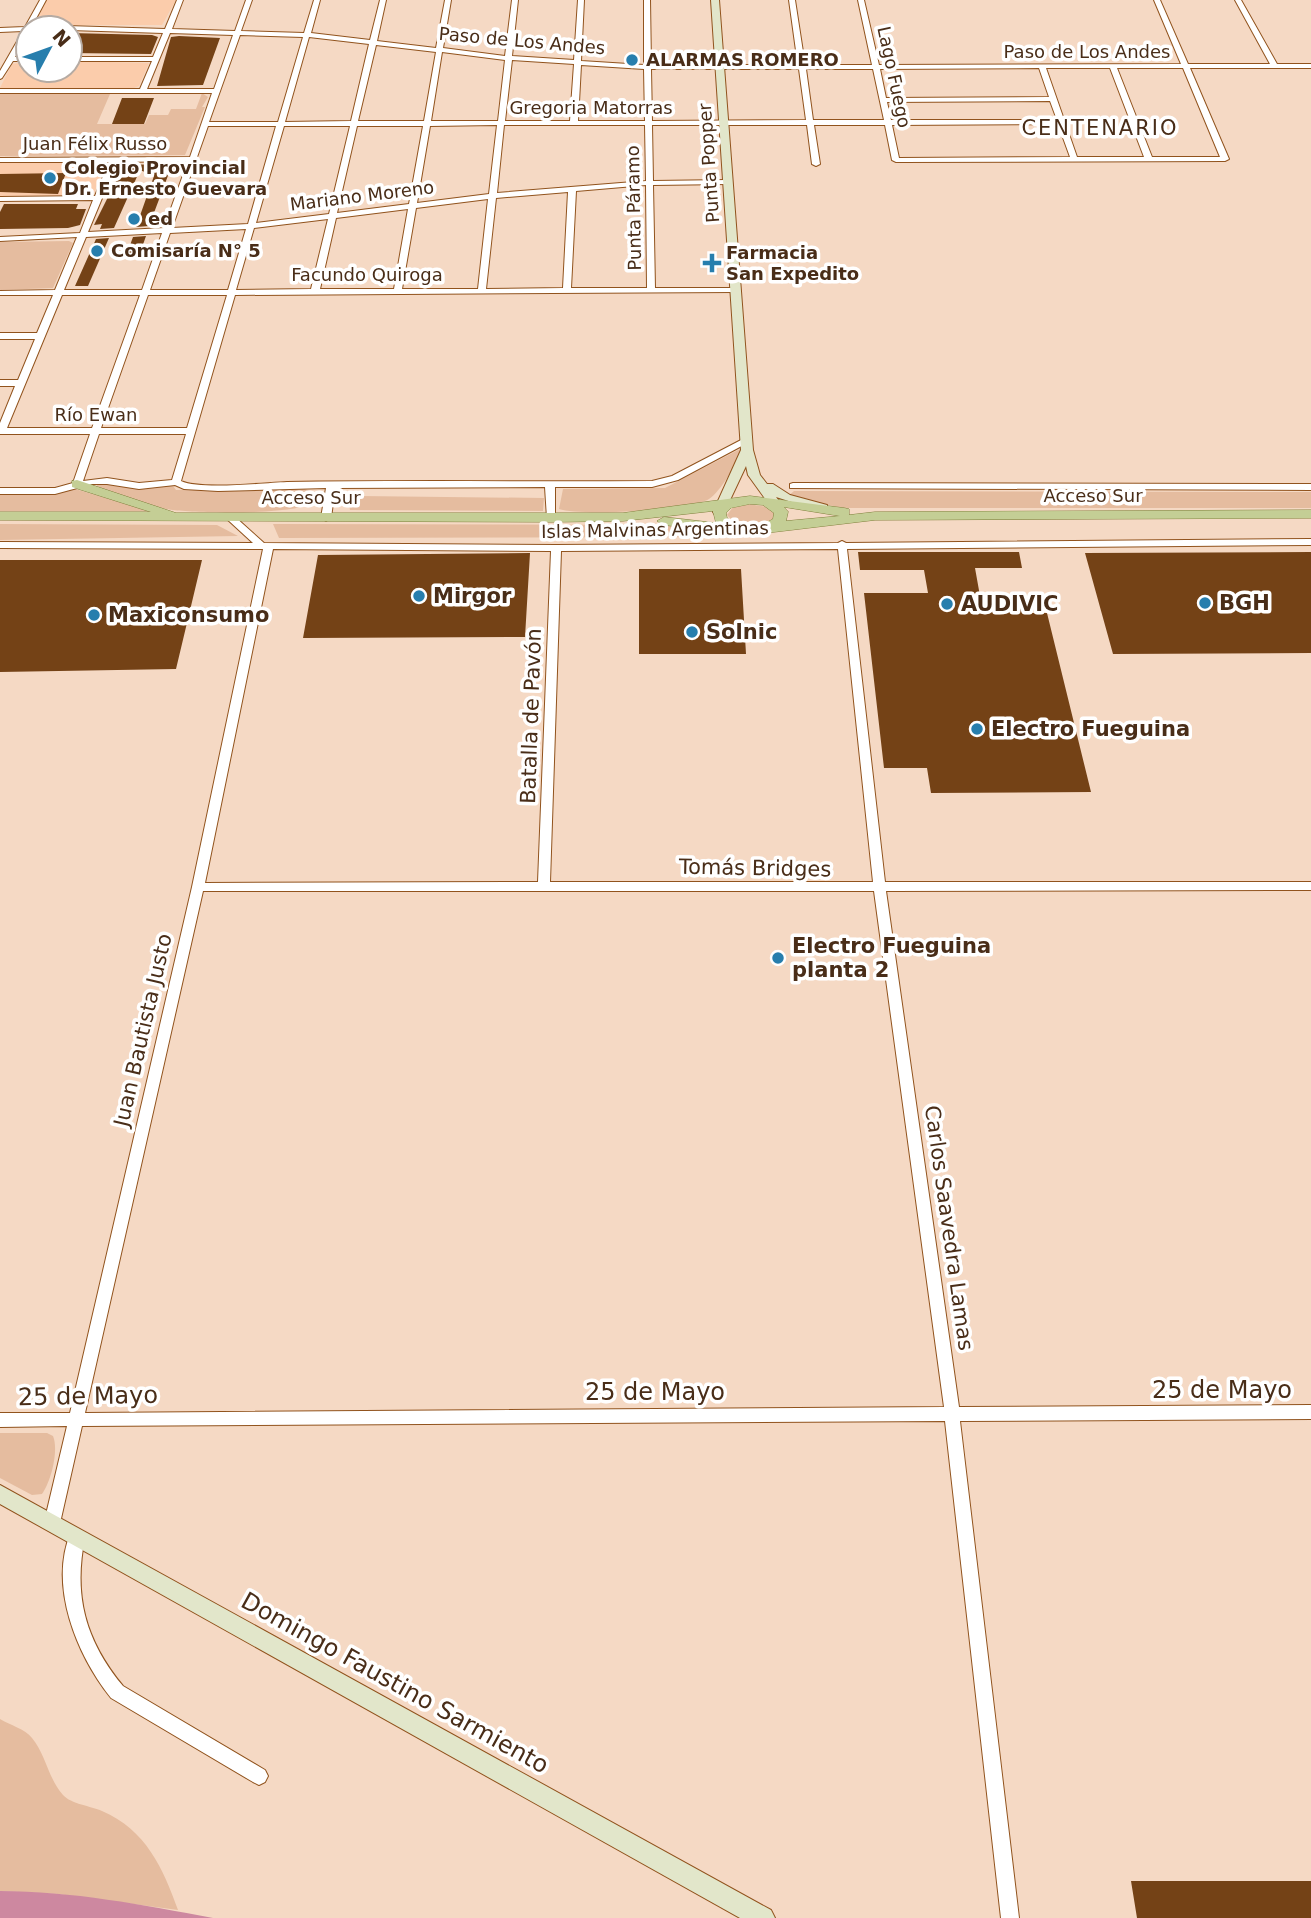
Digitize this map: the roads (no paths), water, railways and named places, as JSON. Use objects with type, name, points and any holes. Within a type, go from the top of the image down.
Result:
[{"type":"main road","points":[[77,484],[184,518]]},
{"type":"main road","name":"Acceso Sur","points":[[0,516],[623,517],[722,507],[750,500],[875,516]]},
{"type":"main road","points":[[770,527],[782,516],[774,504]]},
{"type":"main road","points":[[722,507],[723,522],[740,530]]},
{"type":"main road","name":"Acceso Sur","points":[[623,517],[740,530],[875,516],[1311,514]]},
{"type":"street","points":[[143,91],[180,0]]},
{"type":"street","points":[[77,484],[190,159],[249,0]]},
{"type":"street","points":[[176,482],[317,0]]},
{"type":"street","points":[[315,291],[383,0]]},
{"type":"street","points":[[398,290],[448,0]]},
{"type":"street","points":[[482,290],[515,0]]},
{"type":"street","points":[[574,123],[581,0]]},
{"type":"street","name":"Punta Páramo","points":[[648,0],[651,289]]},
{"type":"street","name":"Punta Popper","points":[[715,0],[746,446],[754,475],[774,504]]},
{"type":"street","points":[[792,0],[807,122],[816,164]]},
{"type":"street","name":"Lago Fuego","points":[[861,0],[896,160],[1074,159]]},
{"type":"street","points":[[1042,68],[1074,159],[1225,159],[1157,0]]},
{"type":"street","points":[[1238,0],[1274,65]]},
{"type":"street","name":"Paso de Los Andes","points":[[84,28],[307,35],[509,58],[648,67],[1311,66]]},
{"type":"street","points":[[0,77],[14,54]]},
{"type":"street","points":[[84,59],[156,59]]},
{"type":"street","points":[[1113,68],[1149,159]]},
{"type":"street","points":[[0,91],[216,92]]},
{"type":"street","points":[[882,100],[1053,99]]},
{"type":"street","name":"Gregoria Matorras","points":[[205,124],[1061,122]]},
{"type":"street","points":[[1,431],[114,159]]},
{"type":"street","name":"Juan Félix Russo","points":[[0,160],[190,159]]},
{"type":"street","name":"Mariano Moreno","points":[[0,239],[165,233],[251,226],[572,188],[727,182]]},
{"type":"street","points":[[567,290],[572,188]]},
{"type":"street","points":[[0,198],[98,198]]},
{"type":"street","name":"Facundo Quiroga","points":[[0,293],[735,290]]},
{"type":"street","points":[[0,336],[40,336]]},
{"type":"street","points":[[0,383],[21,383]]},
{"type":"street","name":"Río Ewan","points":[[1,431],[191,431]]},
{"type":"street","points":[[0,491],[55,491],[77,484],[107,481],[147,486],[176,482],[195,488],[550,486],[664,482],[746,446]]},
{"type":"street","points":[[722,507],[746,446]]},
{"type":"street","points":[[754,475],[786,498],[835,511]]},
{"type":"street","points":[[326,518],[331,486]]},
{"type":"street","points":[[550,486],[552,518]]},
{"type":"street","points":[[793,486],[1311,487]]},
{"type":"street","points":[[231,518],[265,545]]},
{"type":"street","name":"Islas Malvinas Argentinas","points":[[0,545],[556,548],[1311,542]]},
{"type":"street","name":"Carlos Saavedra Lamas","points":[[842,544],[880,888],[952,1413],[1010,1918]]},
{"type":"street","name":"Juan Bautista Justo","points":[[52,1523],[198,887],[265,545]]},
{"type":"street","name":"Batalla de Pavón","points":[[544,885],[556,548]]},
{"type":"street","name":"Tomás Bridges","points":[[198,887],[1311,886]]},
{"type":"street","name":"25 de Mayo","points":[[0,1420],[1311,1412]]},
{"type":"street","name":"Domingo Faustino Sarmiento","points":[[0,1494],[763,1918]]},
{"type":"street","points":[[77,1537],[70,1563],[71,1584],[87,1649],[100,1674],[117,1692],[259,1776]]},
{"type":"place","name":"ALARMAS ROMERO","points":[[632,60]]},
{"type":"place","name":"Colegio Provincial Dr. Ernesto Guevara","points":[[50,178]]},
{"type":"place","name":"ed","points":[[134,219]]},
{"type":"place","name":"Comisaría N° 5","points":[[97,251]]},
{"type":"place","name":"Farmacia San Expedito","points":[[712,263]]},
{"type":"place","name":"Mirgor","points":[[419,596]]},
{"type":"place","name":"BGH","points":[[1205,603]]},
{"type":"place","name":"AUDIVIC","points":[[947,604]]},
{"type":"place","name":"Maxiconsumo","points":[[94,615]]},
{"type":"place","name":"Solnic","points":[[692,632]]},
{"type":"place","name":"Electro Fueguina","points":[[977,729]]},
{"type":"place","name":"Electro Fueguina planta 2","points":[[778,958]]},
{"type":"district","name":"CENTENARIO","points":[[1100,128]]}]
